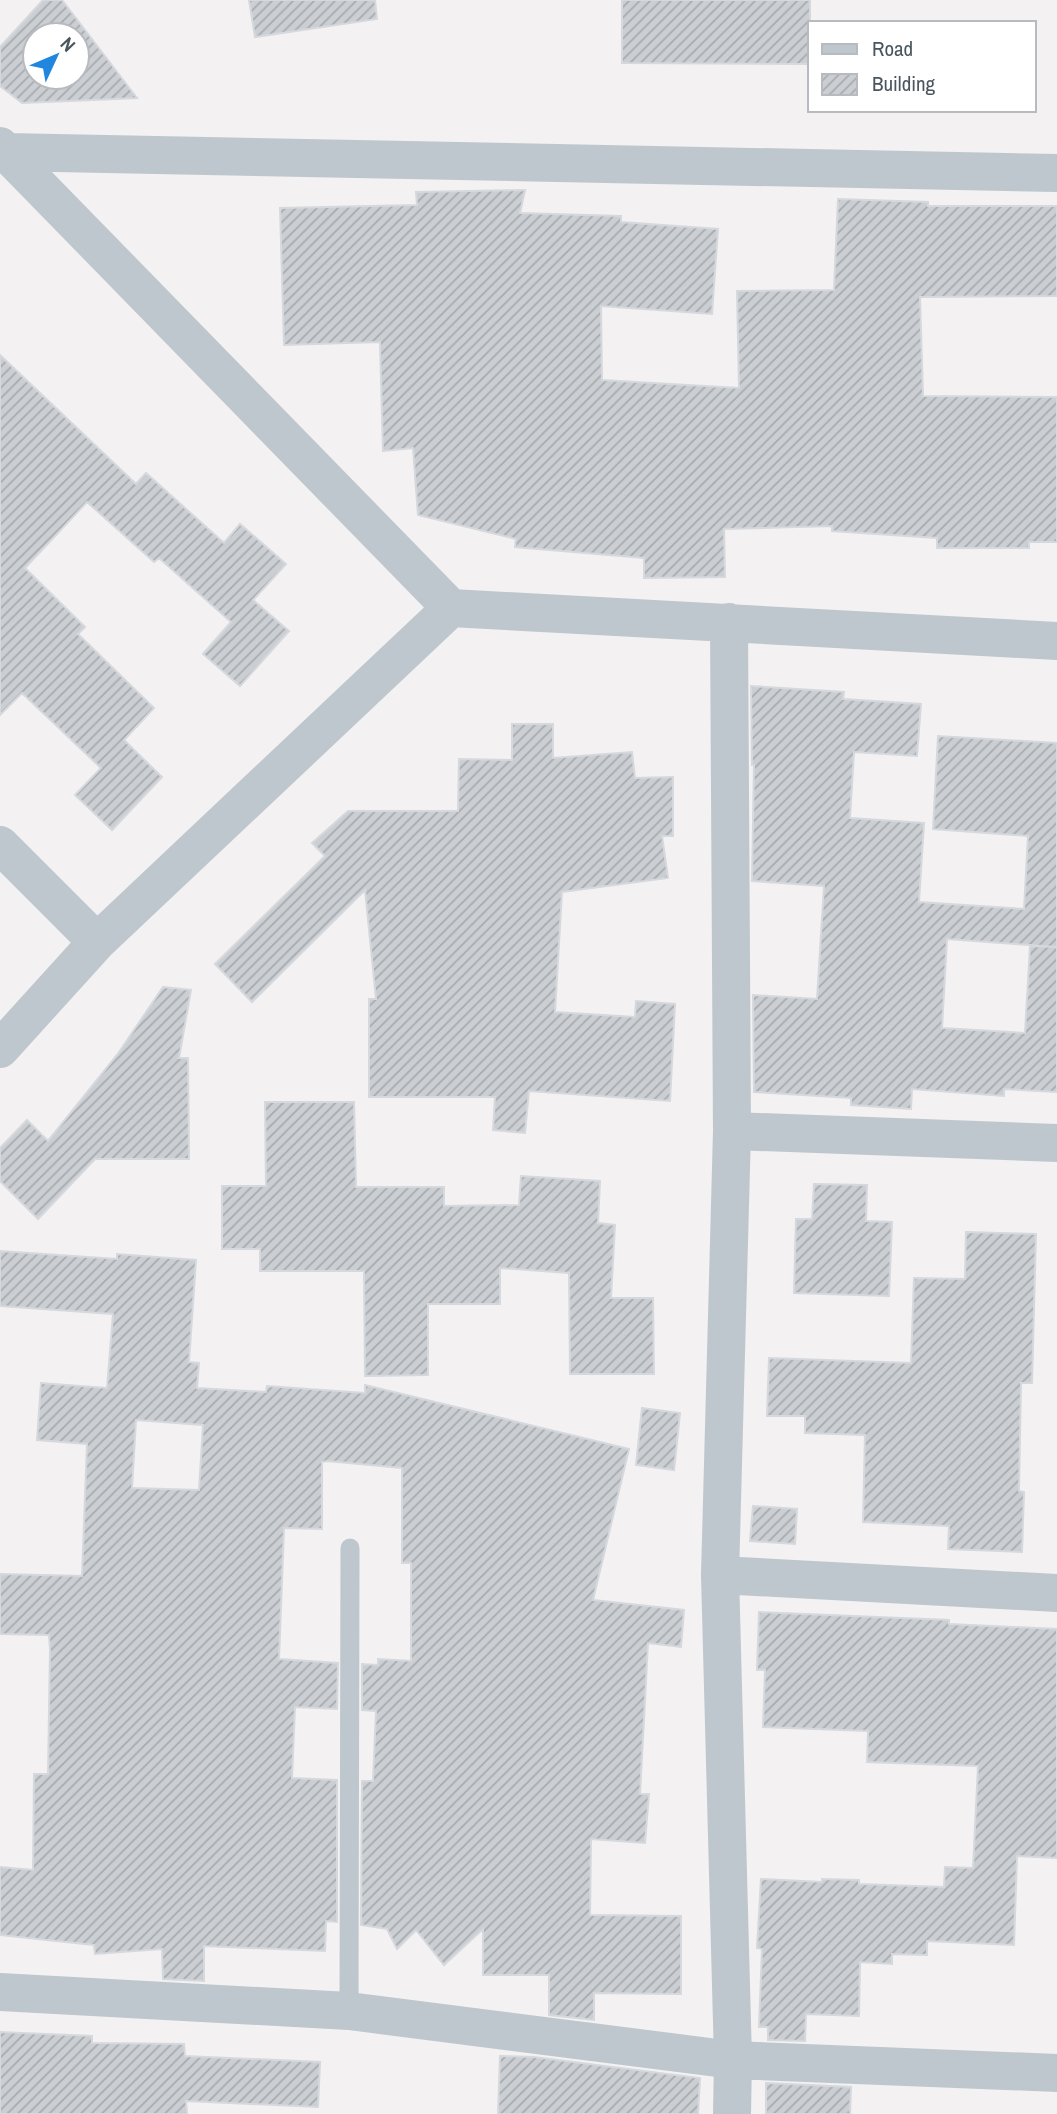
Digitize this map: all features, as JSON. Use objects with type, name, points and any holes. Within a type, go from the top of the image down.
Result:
[{"type":"street","points":[[3,149],[1057,173]]},
{"type":"street","points":[[3,149],[452,608],[1057,641]]},
{"type":"street","points":[[0,1049],[97,943],[452,608]]},
{"type":"street","points":[[729,622],[732,1131],[720,1575],[733,2060],[732,2114]]},
{"type":"street","points":[[0,845],[97,943]]},
{"type":"street","points":[[732,1131],[1057,1143]]},
{"type":"street","points":[[720,1575],[1057,1593]]},
{"type":"street","points":[[0,1992],[349,2011],[733,2060],[1057,2073]]},
{"type":"lane","points":[[349,2011],[350,1548]]},
{"type":"building","points":[[43,0],[62,0],[78,21],[24,21]]},
{"type":"building","points":[[249,0],[375,0],[377,19],[255,37]]},
{"type":"building","points":[[622,0],[810,0],[808,64],[622,63]]},
{"type":"building","points":[[21,24],[21,91],[91,91],[91,38],[137,98],[22,103],[0,86],[0,47]]},
{"type":"building","points":[[525,190],[520,213],[621,216],[621,222],[718,229],[712,314],[601,306],[602,380],[739,388],[737,291],[834,290],[838,199],[928,202],[928,206],[1057,206],[1057,296],[920,297],[923,396],[1057,397],[1057,542],[1029,542],[1029,548],[937,548],[937,538],[832,531],[832,526],[724,529],[725,577],[644,578],[644,558],[515,547],[516,539],[418,515],[413,448],[383,451],[380,342],[284,345],[280,208],[417,205],[416,192]]},
{"type":"building","points":[[0,355],[136,484],[146,473],[224,543],[240,524],[286,564],[253,600],[289,631],[240,686],[203,654],[231,622],[159,558],[154,562],[87,502],[25,568],[85,627],[78,634],[154,708],[124,740],[162,777],[112,830],[75,795],[101,768],[22,693],[0,715]]},
{"type":"building","points":[[751,686],[844,692],[843,699],[921,704],[917,756],[854,752],[850,818],[924,823],[919,902],[1024,909],[1028,836],[933,829],[938,736],[1057,743],[1057,1092],[1004,1089],[1004,1096],[912,1089],[911,1109],[851,1105],[851,1098],[754,1092],[753,995],[817,999],[824,886],[752,881]],"holes":[[[947,939],[1056,947],[1030,946],[1025,1033],[942,1028]]]},
{"type":"building","points":[[512,724],[553,724],[553,758],[632,752],[635,778],[673,777],[673,836],[662,836],[668,878],[562,892],[555,1012],[635,1017],[636,1001],[675,1004],[670,1101],[529,1091],[525,1133],[493,1130],[495,1097],[369,1097],[369,999],[376,999],[365,890],[252,1002],[215,964],[325,856],[312,843],[348,811],[458,811],[459,759],[512,760]]},
{"type":"building","points":[[163,987],[191,990],[179,1058],[188,1058],[189,1159],[95,1159],[38,1219],[0,1181],[0,1148],[27,1120],[48,1141],[117,1055]]},
{"type":"building","points":[[265,1102],[354,1102],[356,1187],[444,1187],[444,1206],[519,1205],[521,1176],[600,1181],[598,1223],[615,1225],[611,1298],[653,1298],[654,1374],[570,1374],[569,1273],[500,1268],[500,1304],[428,1304],[428,1375],[365,1376],[364,1271],[260,1271],[260,1249],[222,1249],[222,1186],[266,1186]]},
{"type":"building","points":[[814,1184],[867,1185],[866,1221],[892,1222],[889,1296],[794,1293],[796,1219],[812,1219]]},
{"type":"building","points":[[966,1232],[1036,1234],[1032,1383],[1021,1383],[1019,1491],[1024,1492],[1022,1552],[948,1549],[949,1526],[863,1522],[865,1435],[805,1433],[805,1416],[767,1416],[769,1358],[911,1363],[914,1278],[965,1279]]},
{"type":"building","points":[[0,1251],[117,1259],[117,1254],[196,1260],[189,1362],[199,1363],[197,1388],[266,1392],[267,1386],[365,1393],[365,1385],[629,1449],[593,1600],[684,1610],[681,1647],[648,1643],[640,1794],[649,1794],[645,1843],[591,1839],[590,1915],[681,1916],[681,1994],[594,1993],[594,2020],[549,2015],[549,1975],[483,1975],[483,1929],[444,1965],[416,1930],[397,1949],[387,1929],[361,1925],[362,1781],[373,1781],[376,1711],[362,1710],[362,1664],[378,1665],[378,1659],[411,1661],[411,1563],[402,1563],[402,1468],[327,1461],[322,1462],[322,1529],[284,1528],[279,1659],[338,1663],[337,1709],[295,1707],[292,1778],[337,1780],[337,1922],[326,1921],[325,1951],[204,1946],[204,1981],[163,1979],[162,1949],[95,1954],[94,1945],[0,1935],[0,1867],[33,1870],[34,1774],[48,1774],[50,1649],[49,1635],[0,1634],[0,1574],[82,1576],[87,1444],[37,1440],[41,1383],[107,1388],[113,1314],[0,1306]],"holes":[[[136,1420],[203,1425],[199,1490],[132,1488]]]},
{"type":"building","points":[[642,1408],[680,1413],[674,1470],[636,1465]]},
{"type":"building","points":[[753,1506],[797,1509],[795,1544],[750,1541]]},
{"type":"building","points":[[759,1612],[949,1620],[949,1624],[1057,1629],[1057,1858],[1017,1856],[1014,1945],[927,1941],[927,1955],[892,1954],[892,1964],[860,1962],[859,2016],[806,2014],[805,2041],[768,2040],[768,2027],[759,2027],[762,1949],[757,1948],[761,1879],[822,1882],[822,1879],[859,1880],[859,1884],[944,1887],[945,1867],[973,1868],[978,1766],[867,1762],[868,1731],[763,1727],[765,1670],[757,1670]]},
{"type":"building","points":[[0,2032],[92,2036],[92,2043],[184,2044],[185,2056],[320,2062],[318,2107],[186,2101],[187,2114],[0,2114]]},
{"type":"building","points":[[500,2056],[534,2057],[700,2078],[698,2114],[498,2114]]},
{"type":"building","points":[[766,2083],[851,2087],[850,2114],[766,2114]]}]
